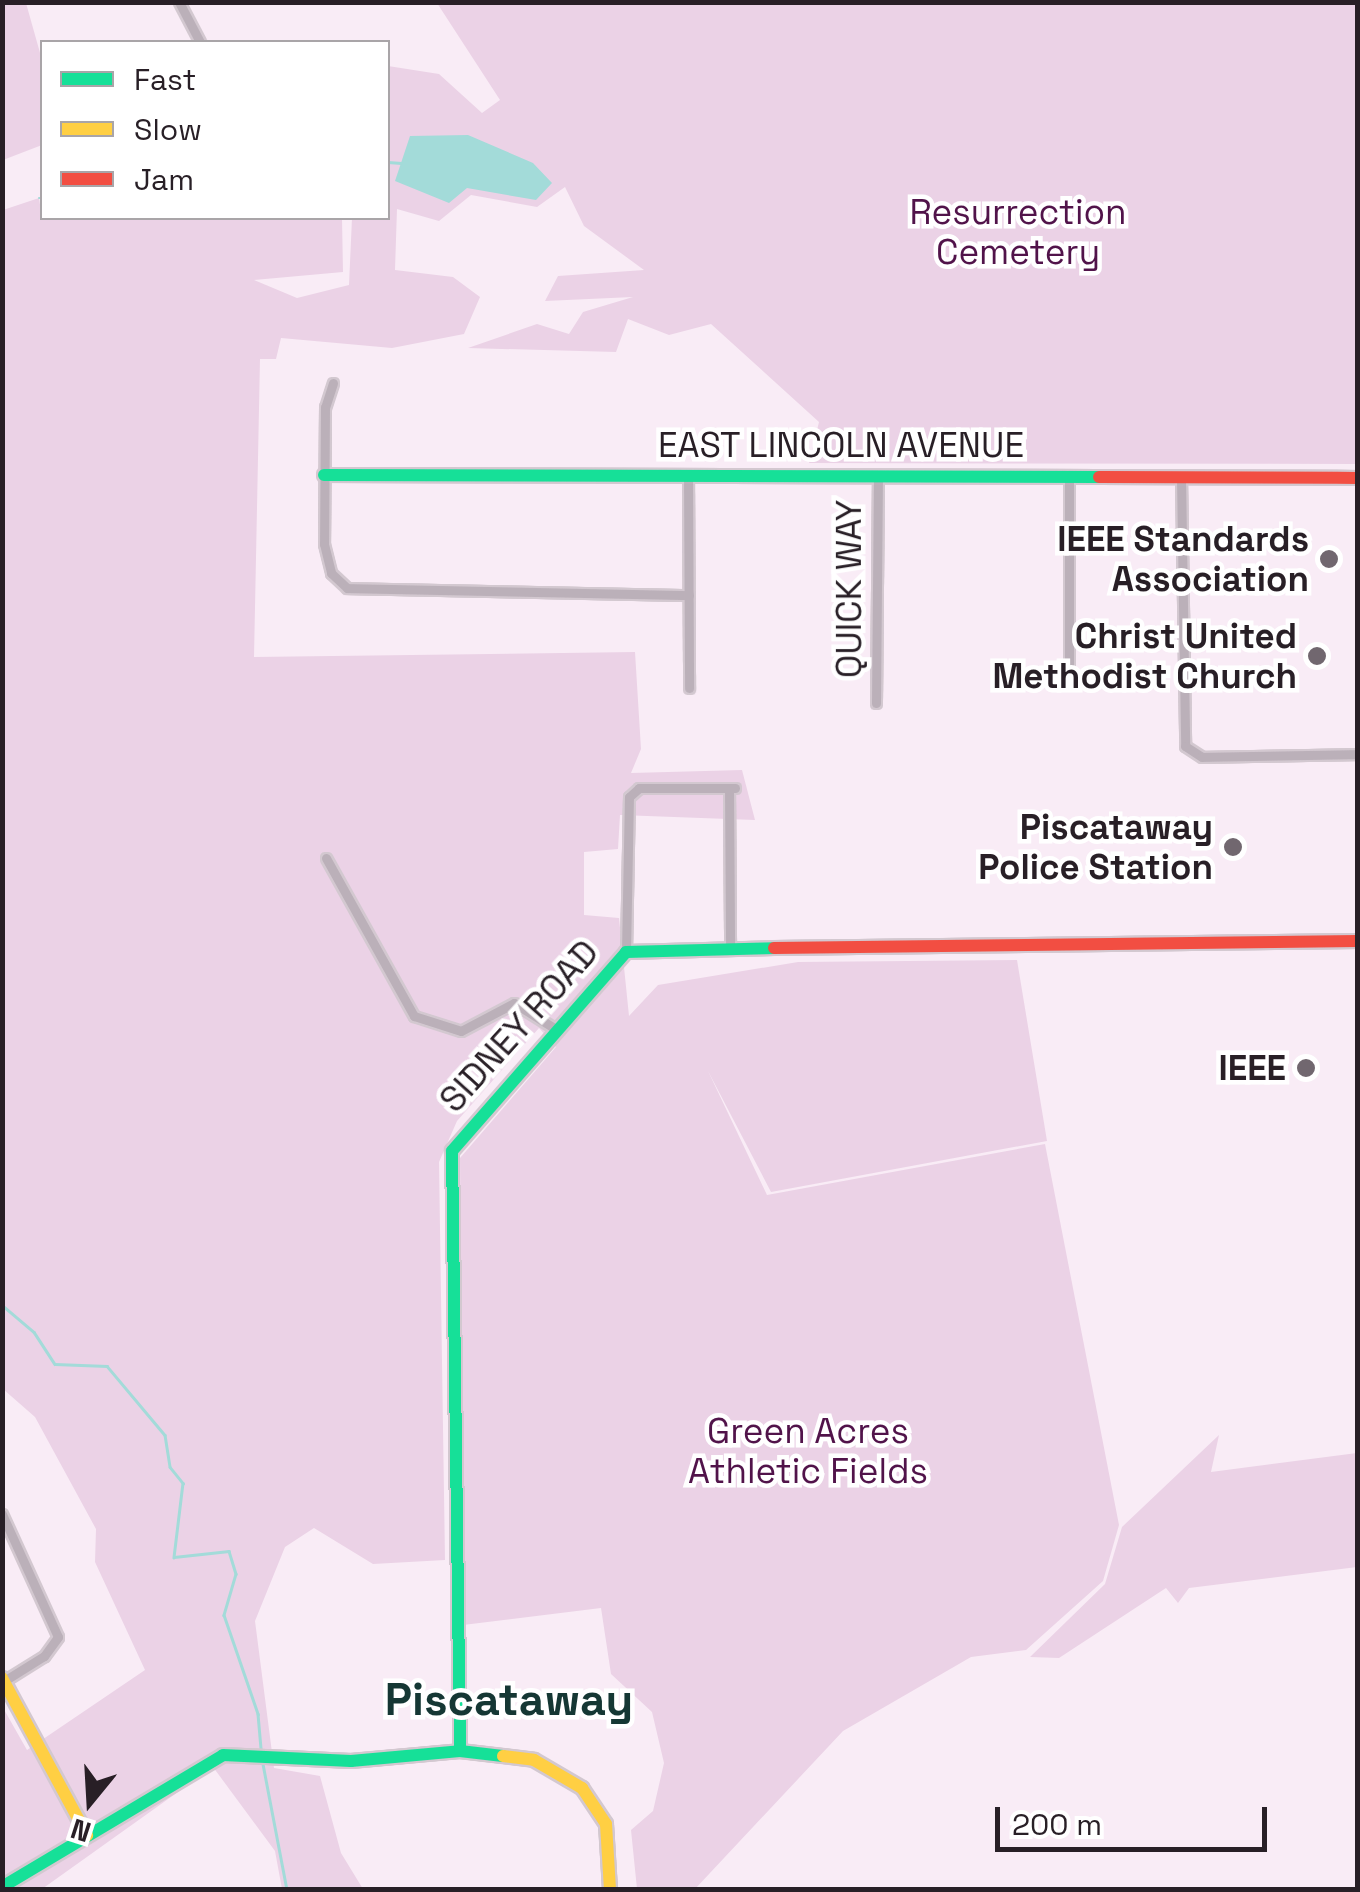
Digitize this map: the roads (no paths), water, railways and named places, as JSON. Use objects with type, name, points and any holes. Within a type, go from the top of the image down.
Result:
[{"type":"street","points":[[179,2],[199,40]]},
{"type":"street","points":[[333,384],[325,407],[324,544],[332,573],[347,588],[689,596]]},
{"type":"street","points":[[688,474],[689,688]]},
{"type":"street","name":"EAST LINCOLN AVENUE","points":[[324,475],[1358,478]]},
{"type":"street","name":"QUICK WAY","points":[[876,703],[878,476]]},
{"type":"street","points":[[1068,666],[1069,477]]},
{"type":"street","points":[[1182,477],[1185,746],[1202,756],[1358,754]]},
{"type":"street","points":[[626,952],[626,802],[639,788],[732,788],[730,946]]},
{"type":"street","points":[[326,858],[414,1016],[461,1031],[514,1004],[554,1028]]},
{"type":"street","name":"SIDNEY ROAD","points":[[460,1750],[448,1170],[460,1135],[626,952],[730,946],[1358,941]]},
{"type":"street","points":[[2,1514],[58,1636],[44,1656],[3,1680],[87,1835]]},
{"type":"street","points":[[2,1888],[214,1758],[256,1754],[352,1760],[460,1750],[534,1760],[582,1788],[606,1824],[610,1890]]},
{"type":"waterway","points":[[390,162],[401,163]]},
{"type":"waterway","points":[[2,1305],[34,1332],[55,1364],[107,1366],[165,1435],[170,1467],[183,1483],[174,1557],[229,1551],[236,1574],[224,1615],[258,1714],[261,1751]]},
{"type":"waterway","points":[[263,1764],[287,1890]]},
{"type":"place","name":"IEEE Standards Association","points":[[1329,559]]},
{"type":"place","name":"Christ United Methodist Church","points":[[1317,656]]},
{"type":"place","name":"Piscataway Police Station","points":[[1233,847]]},
{"type":"place","name":"IEEE","points":[[1306,1068]]},
{"type":"district","name":"Piscataway","points":[[509,1700]]},
{"type":"park label","name":"Resurrection Cemetery","points":[[1018,232]]},
{"type":"park label","name":"Green Acres Athletic Fields","points":[[808,1451]]}]
